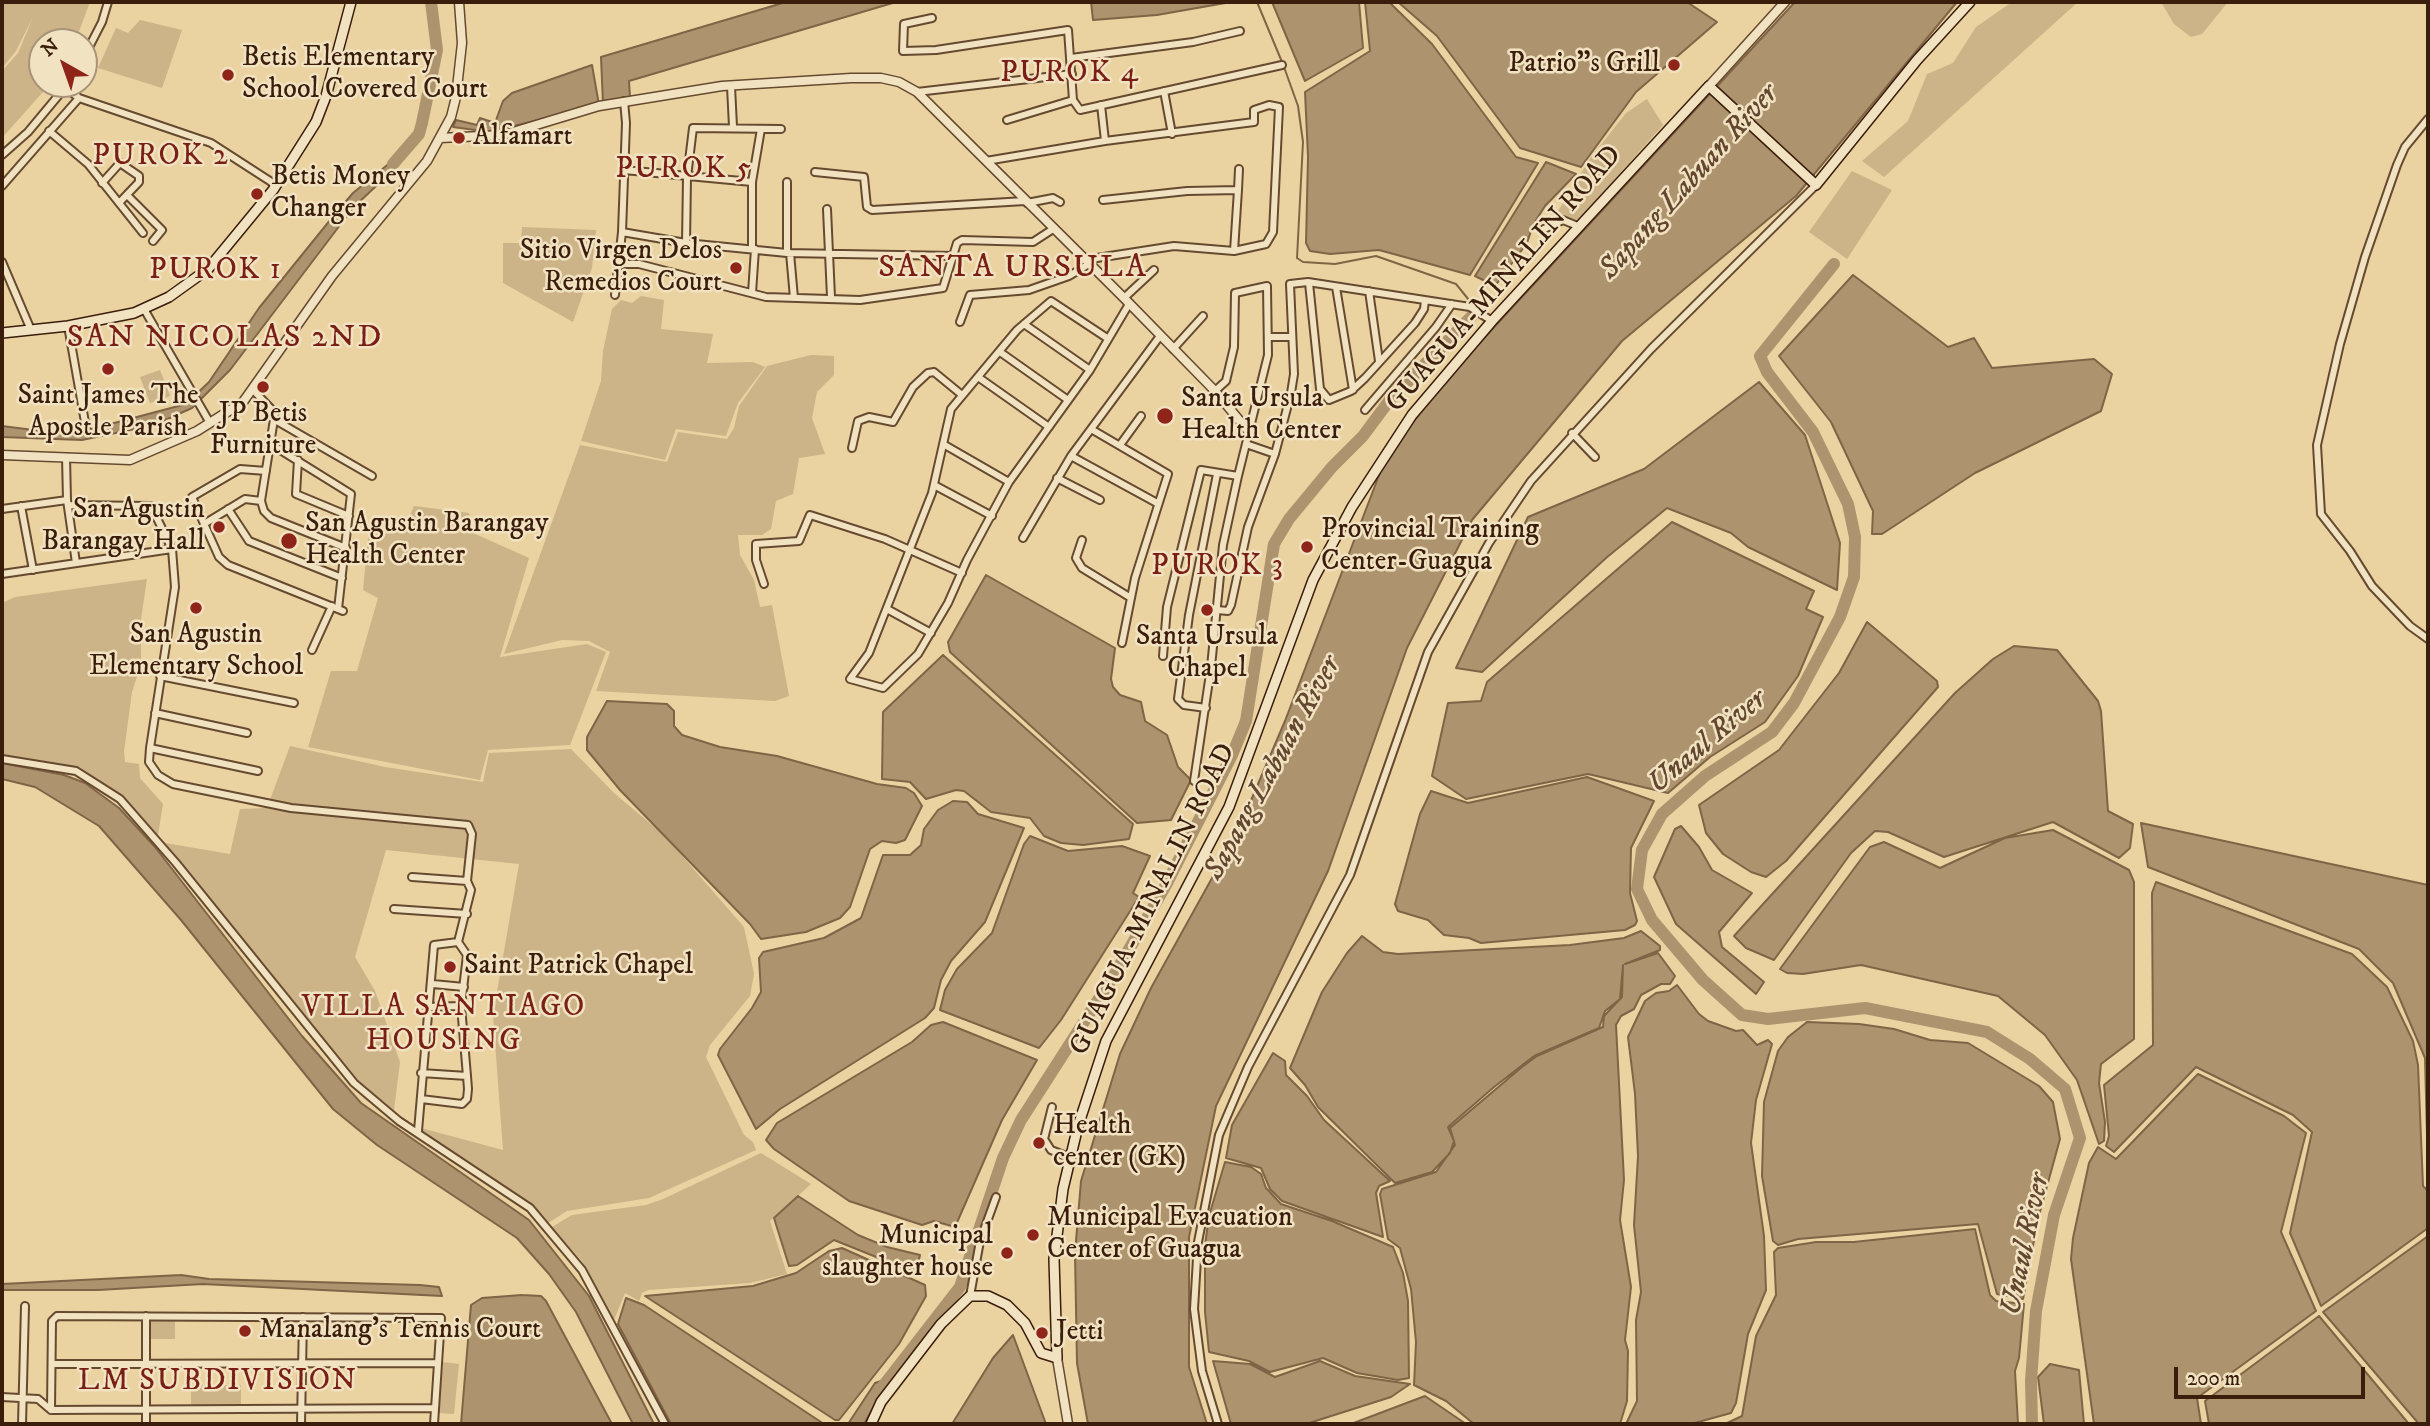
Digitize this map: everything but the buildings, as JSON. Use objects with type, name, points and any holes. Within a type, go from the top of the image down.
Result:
[{"type":"main road","points":[[2,333],[68,326],[144,309],[187,286],[208,269],[276,185],[316,122],[326,96],[351,2]]},
{"type":"main road","points":[[1711,88],[1813,183],[1970,2]]},
{"type":"main road","name":"GUAGUA-MINALIN ROAD","points":[[1057,1357],[1054,1259],[1069,1157],[1106,1041],[1229,807],[1313,580],[1352,507],[1412,415],[1492,321],[1711,88]]},
{"type":"main road","points":[[871,1424],[889,1392],[942,1324],[970,1296],[988,1296],[1007,1305],[1025,1323],[1041,1353],[1057,1357]]},
{"type":"street","points":[[98,30],[108,2]]},
{"type":"street","points":[[2,455],[130,460],[232,411],[254,391],[332,276],[428,161],[456,97],[462,43],[459,2]]},
{"type":"street","points":[[1711,88],[1785,2]]},
{"type":"street","points":[[932,18],[904,24],[903,51],[936,50],[1068,30],[1073,100],[1078,109],[1282,65]]},
{"type":"street","points":[[1072,58],[1193,42],[1240,31]]},
{"type":"street","points":[[917,92],[1072,74]]},
{"type":"street","points":[[440,138],[503,135],[624,101],[731,86],[881,78],[899,82],[917,92],[1127,301],[1215,391],[1249,432]]},
{"type":"street","points":[[731,86],[733,127]]},
{"type":"street","points":[[1164,91],[1172,134]]},
{"type":"street","points":[[2,155],[28,132],[57,98]]},
{"type":"street","points":[[2,186],[78,98]]},
{"type":"street","points":[[82,98],[211,143],[276,185]]},
{"type":"street","points":[[1007,120],[1073,100]]},
{"type":"street","points":[[615,295],[622,232],[624,101]]},
{"type":"street","points":[[1101,105],[1105,141]]},
{"type":"street","points":[[960,322],[970,295],[1029,290],[1087,262],[1174,246],[1234,251],[1264,245],[1272,238],[1279,107],[1269,105],[1254,110],[1254,122],[1105,141],[986,161]]},
{"type":"street","points":[[2428,119],[2405,147],[2396,165],[2365,257],[2340,344],[2317,446],[2321,514],[2350,551],[2372,586],[2410,626],[2428,639]]},
{"type":"street","points":[[686,243],[687,177],[693,128],[780,129]]},
{"type":"street","points":[[752,293],[752,182],[761,129]]},
{"type":"street","points":[[50,131],[77,153],[143,233]]},
{"type":"street","points":[[102,183],[122,163],[140,178],[128,196],[119,203]]},
{"type":"street","points":[[1234,251],[1239,169]]},
{"type":"street","points":[[624,170],[752,182]]},
{"type":"street","points":[[815,172],[865,177],[867,207],[872,210],[1026,202],[1053,198],[1060,202]]},
{"type":"street","points":[[787,182],[789,253],[794,298]]},
{"type":"street","points":[[1218,1424],[1202,1371],[1194,1309],[1198,1242],[1219,1135],[1248,1067],[1350,875],[1429,652],[1489,543],[1531,481],[1651,349],[1813,183]]},
{"type":"street","points":[[1103,200],[1187,191],[1238,190]]},
{"type":"street","points":[[128,196],[162,230],[153,241]]},
{"type":"street","points":[[827,209],[831,297]]},
{"type":"street","points":[[1544,229],[1563,220],[1580,227]]},
{"type":"street","points":[[620,264],[639,264],[752,293],[794,298],[831,297],[860,300],[943,288],[957,243],[962,240],[1033,242],[1054,229]]},
{"type":"street","points":[[622,232],[686,243],[789,253],[954,256]]},
{"type":"street","points":[[2,262],[31,330]]},
{"type":"street","points":[[1107,338],[1052,301],[1024,324],[951,409],[934,485],[910,550],[869,653],[850,679],[883,688],[918,654],[1009,482],[1090,370],[1127,301],[1154,270]]},
{"type":"street","points":[[1217,610],[1228,611],[1231,605],[1248,527],[1275,454],[1294,382],[1289,285],[1309,283],[1336,286],[1452,304],[1475,309],[1492,321]]},
{"type":"street","points":[[1309,283],[1320,390],[1329,400],[1353,390],[1420,316],[1425,300]]},
{"type":"street","points":[[1194,780],[1206,708],[1223,545],[1264,378],[1270,337],[1267,286],[1235,293],[1234,347],[1226,381],[1215,391]]},
{"type":"street","points":[[1336,286],[1353,390]]},
{"type":"street","points":[[1369,291],[1379,361]]},
{"type":"street","points":[[1365,410],[1436,327],[1452,304]]},
{"type":"street","points":[[144,309],[210,423]]},
{"type":"street","points":[[1173,349],[1203,316]]},
{"type":"street","points":[[1024,324],[1090,370]]},
{"type":"street","points":[[68,326],[86,428]]},
{"type":"street","points":[[1023,538],[1071,456],[1160,336]]},
{"type":"street","points":[[1270,337],[1292,337]]},
{"type":"street","points":[[1000,352],[1068,400]]},
{"type":"street","points":[[852,448],[858,421],[869,417],[893,422],[913,387],[928,373],[934,372],[962,395]]},
{"type":"street","points":[[978,377],[1049,427]]},
{"type":"street","points":[[254,391],[275,413],[261,501],[264,511],[271,518],[346,548]]},
{"type":"street","points":[[1121,445],[1141,416]]},
{"type":"street","points":[[275,420],[372,476]]},
{"type":"street","points":[[1091,429],[1168,474],[1157,503],[1131,598],[1122,643]]},
{"type":"street","points":[[1572,433],[1595,457]]},
{"type":"street","points":[[269,443],[350,491],[338,608],[312,650]]},
{"type":"street","points":[[943,444],[1009,482]]},
{"type":"street","points":[[1246,444],[1275,454]]},
{"type":"street","points":[[1071,456],[1157,503]]},
{"type":"street","points":[[66,457],[68,503],[76,563]]},
{"type":"street","points":[[298,460],[296,494],[349,516]]},
{"type":"street","points":[[265,471],[240,469],[192,497],[219,557],[229,565],[338,608]]},
{"type":"street","points":[[1163,656],[1167,607],[1201,470],[1238,476]]},
{"type":"street","points":[[1206,708],[1184,705],[1178,699],[1193,595],[1217,474]]},
{"type":"street","points":[[1057,478],[1100,500]]},
{"type":"street","points":[[934,485],[992,516]]},
{"type":"street","points":[[204,524],[245,499],[261,501]]},
{"type":"street","points":[[2,509],[68,503],[150,506],[172,549],[175,587],[150,748],[149,762],[158,775],[173,784],[290,808],[468,825],[472,834],[467,881],[471,890],[458,942]]},
{"type":"street","points":[[21,506],[33,570]]},
{"type":"street","points":[[228,509],[249,541],[342,578]]},
{"type":"street","points":[[764,583],[756,560],[756,544],[799,541],[810,515],[885,538],[962,573]]},
{"type":"street","points":[[1082,540],[1076,558],[1082,568],[1131,598]]},
{"type":"street","points":[[2,575],[172,549]]},
{"type":"street","points":[[887,609],[931,633]]},
{"type":"street","points":[[160,676],[294,703]]},
{"type":"street","points":[[155,713],[247,733]]},
{"type":"street","points":[[150,748],[258,771]]},
{"type":"street","points":[[2,759],[76,771],[120,799],[144,823],[354,1083],[399,1121],[418,1131],[530,1208],[582,1270],[665,1424]]},
{"type":"street","points":[[412,877],[467,881]]},
{"type":"street","points":[[394,909],[467,914]]},
{"type":"street","points":[[418,1131],[427,1007],[433,984],[433,945],[458,942]]},
{"type":"street","points":[[421,1099],[462,1104],[467,1099],[461,1006],[467,954],[458,942]]},
{"type":"street","points":[[433,984],[464,987]]},
{"type":"street","points":[[427,1007],[461,1006]]},
{"type":"street","points":[[421,1073],[467,1076]]},
{"type":"street","points":[[1052,1107],[1044,1139],[1051,1150],[1069,1157]]},
{"type":"street","points":[[970,1296],[980,1241],[996,1198]]},
{"type":"street","points":[[22,1424],[25,1306]]},
{"type":"street","points":[[146,1315],[146,1424]]},
{"type":"street","points":[[51,1410],[52,1321],[55,1316],[441,1318],[434,1424]]},
{"type":"street","points":[[301,1424],[303,1317]]},
{"type":"street","points":[[1057,1357],[1068,1424]]},
{"type":"street","points":[[52,1364],[438,1363]]},
{"type":"street","points":[[2,1397],[44,1402],[51,1410],[435,1409]]},
{"type":"shaded area","points":[[2,2],[90,2],[80,28],[28,28],[33,17],[16,51],[2,68]]},
{"type":"shaded area","points":[[2012,2],[2078,2],[1884,177],[1862,161],[1908,121],[1927,74],[1953,63],[1976,27]]},
{"type":"shaded area","points":[[2161,2],[2228,2],[2202,34],[2191,37],[2174,24]]},
{"type":"shaded area","points":[[140,20],[182,30],[162,88],[98,68],[116,28],[128,33]]},
{"type":"shaded area","points":[[28,29],[28,98],[38,98],[2,138],[2,71],[18,53]]},
{"type":"shaded area","points":[[1647,99],[1663,125],[1574,225],[1558,211],[1589,160],[1626,113]]},
{"type":"shaded area","points":[[1852,171],[1892,190],[1847,259],[1809,232]]},
{"type":"shaded area","points":[[522,227],[596,230],[592,268],[573,322],[503,283],[503,243],[521,243]]},
{"type":"shaded area","points":[[641,296],[664,300],[661,329],[713,334],[707,363],[753,362],[765,367],[738,403],[726,436],[676,429],[665,460],[581,441],[601,381],[603,351],[612,309],[621,300],[632,303]]},
{"type":"shaded area","points":[[811,355],[834,356],[834,375],[817,392],[812,418],[825,454],[799,458],[793,494],[776,501],[771,529],[762,535],[738,535],[740,555],[754,580],[760,607],[772,605],[789,696],[775,701],[596,691],[610,652],[589,641],[562,640],[504,654],[580,445],[667,462],[678,432],[727,439],[734,428],[739,406],[767,366]]},
{"type":"shaded area","points":[[160,370],[170,396],[150,403],[140,377]]},
{"type":"shaded area","points":[[414,506],[469,513],[473,533],[529,558],[500,657],[587,644],[606,652],[570,745],[488,750],[480,780],[308,747],[331,671],[357,671],[378,598],[363,590],[370,518],[409,517]]},
{"type":"shaded area","points":[[147,579],[141,619],[141,664],[132,692],[124,751],[125,762],[139,764],[140,778],[163,804],[158,835],[122,797],[80,767],[2,757],[2,603],[15,597]]},
{"type":"shaded area","points":[[290,746],[385,767],[483,782],[489,753],[571,749],[614,793],[664,835],[744,927],[754,974],[750,996],[710,1045],[706,1057],[744,1135],[753,1142],[756,1150],[649,1198],[567,1211],[548,1223],[532,1206],[422,1133],[421,1128],[503,1150],[493,1015],[519,864],[386,850],[355,957],[375,991],[400,1062],[394,1110],[360,1082],[165,843],[230,854],[240,809],[267,808]]},
{"type":"shaded area","points":[[761,1153],[811,1184],[770,1221],[787,1274],[750,1283],[648,1290],[642,1293],[639,1301],[625,1293],[614,1320],[582,1261],[552,1227],[572,1215],[646,1205],[663,1199]]},
{"type":"shaded area","points":[[149,1320],[175,1320],[175,1339],[149,1339]]},
{"type":"shaded area","points":[[443,1362],[459,1364],[454,1414],[438,1413]]},
{"type":"shaded area","points":[[191,1385],[241,1385],[241,1405],[191,1405]]},
{"type":"water","points":[[786,2],[896,2],[629,81],[630,97],[603,104],[601,57]]},
{"type":"water","points":[[1091,2],[1231,2],[1157,15],[1093,20]]},
{"type":"water","points":[[1272,2],[1359,2],[1363,48],[1305,81]]},
{"type":"water","points":[[1365,2],[1389,2],[1432,44],[1516,157],[1538,163],[1470,275],[1379,250],[1330,254],[1310,251],[1306,243],[1308,157],[1305,92],[1370,51]]},
{"type":"water","points":[[1398,2],[1687,2],[1717,22],[1636,92],[1581,167],[1520,148],[1437,36]]},
{"type":"water","name":"Sapang Labuan River","points":[[1795,2],[1957,2],[1796,196],[1622,341],[1472,520],[1407,648],[1328,871],[1216,1106],[1189,1237],[1189,1367],[1207,1424],[1088,1424],[1077,1363],[1075,1253],[1081,1181],[1120,1054],[1151,988],[1237,833],[1285,721],[1386,457],[1448,377]]},
{"type":"water","points":[[592,65],[599,105],[490,132],[453,127],[456,120],[477,125],[480,118],[495,123],[503,101],[512,93]]},
{"type":"water","points":[[402,153],[405,156],[397,166],[353,208],[230,370],[192,408],[154,425],[82,440],[2,437],[2,426],[57,433],[84,431],[186,404],[209,382],[259,308],[353,193]]},
{"type":"water","points":[[1546,162],[1576,174],[1545,206],[1533,225],[1527,243],[1495,286],[1475,276]]},
{"type":"water","points":[[1853,275],[1948,347],[1974,338],[1992,368],[2094,359],[2112,374],[2101,411],[1975,473],[1882,534],[1872,534],[1873,511],[1831,422],[1779,356]]},
{"type":"water","points":[[1759,382],[1805,435],[1840,543],[1837,590],[1748,547],[1731,533],[1667,508],[1606,558],[1482,672],[1456,668],[1528,517],[1644,469]]},
{"type":"water","points":[[1672,522],[1814,591],[1806,609],[1823,617],[1798,676],[1765,722],[1710,757],[1668,793],[1588,774],[1466,799],[1432,776],[1448,703],[1481,701],[1487,682]]},
{"type":"water","points":[[986,575],[1115,648],[1111,679],[1113,687],[1120,695],[1141,702],[1145,721],[1167,735],[1178,767],[1191,780],[1171,820],[1137,823],[950,652],[948,642]]},
{"type":"water","points":[[1867,622],[1937,681],[1938,687],[1786,861],[1766,877],[1751,872],[1723,854],[1706,833],[1699,805],[1779,750],[1839,673]]},
{"type":"water","points":[[2014,646],[2057,650],[2098,701],[2108,811],[2133,824],[2130,848],[2119,858],[2053,822],[1944,857],[1888,832],[1875,831],[1851,853],[1774,960],[1746,948],[1734,936],[1955,693],[1993,659]]},
{"type":"water","points":[[943,655],[1133,824],[1129,839],[1083,845],[1061,843],[1044,836],[1030,818],[991,812],[964,791],[956,790],[926,799],[910,782],[882,779],[883,712]]},
{"type":"water","points":[[607,701],[667,704],[674,711],[674,726],[682,735],[720,747],[777,756],[877,784],[906,788],[914,793],[922,806],[905,840],[896,843],[882,841],[870,849],[850,907],[840,918],[806,932],[761,939],[750,924],[620,790],[587,750],[587,737]]},
{"type":"water","points":[[2,763],[64,775],[85,783],[119,808],[155,847],[302,1036],[361,1103],[529,1220],[589,1296],[654,1424],[633,1424],[576,1312],[549,1274],[517,1238],[377,1145],[333,1109],[181,920],[99,826],[35,787],[2,779]]},
{"type":"water","points":[[1587,777],[1654,801],[1631,848],[1630,893],[1637,921],[1635,925],[1625,930],[1481,943],[1469,938],[1444,935],[1428,920],[1398,911],[1395,904],[1420,814],[1431,791],[1468,803]]},
{"type":"water","points":[[953,801],[967,802],[978,814],[1024,828],[985,922],[951,961],[941,980],[934,1008],[925,1018],[780,1109],[756,1129],[718,1055],[761,992],[759,958],[763,952],[824,938],[861,918],[883,855],[910,855],[921,845],[924,829],[938,810]]},
{"type":"water","points":[[2141,823],[2428,885],[2428,1174],[2425,1058],[2393,983],[2359,949],[2148,867]]},
{"type":"water","points":[[1681,826],[1699,847],[1712,870],[1752,893],[1719,932],[1722,947],[1764,982],[1756,994],[1676,924],[1654,877],[1675,829]]},
{"type":"water","points":[[2053,830],[2129,870],[2134,882],[2134,1039],[2101,1064],[2099,1083],[2105,1122],[2104,1141],[2099,1144],[2077,1080],[2045,1035],[1998,996],[1861,965],[1803,974],[1787,973],[1780,969],[1870,847],[1884,842],[1940,868],[2005,838]]},
{"type":"water","points":[[1030,836],[1068,851],[1122,846],[1150,856],[1133,893],[1139,897],[1061,1020],[1039,1048],[940,1010],[945,990],[957,969],[992,933],[1024,844]]},
{"type":"water","points":[[2156,882],[2352,954],[2387,987],[2413,1041],[2418,1065],[2423,1186],[2428,1191],[2428,1228],[2321,1306],[2290,1233],[2312,1132],[2293,1115],[2196,1067],[2114,1152],[2106,1146],[2109,1136],[2104,1085],[2153,1045],[2152,893]]},
{"type":"water","points":[[1641,931],[1660,946],[1660,950],[1625,964],[1658,953],[1675,976],[1670,984],[1661,984],[1641,995],[1634,1009],[1621,1016],[1616,1025],[1624,1180],[1620,1220],[1631,1287],[1625,1340],[1628,1351],[1627,1401],[1620,1424],[1474,1424],[1446,1401],[1414,1385],[1416,1342],[1411,1289],[1400,1248],[1388,1239],[1380,1194],[1382,1189],[1436,1172],[1448,1156],[1432,1172],[1395,1183],[1318,1107],[1305,1085],[1290,1068],[1322,992],[1347,953],[1362,936],[1383,952],[1398,954],[1570,945],[1624,938]],"holes":[[[1623,965],[1622,997],[1604,1016],[1603,1027],[1537,1056],[1522,1067],[1450,1128],[1453,1140],[1448,1127],[1534,1056],[1599,1028],[1605,1011],[1620,999]]]},
{"type":"water","points":[[1677,985],[1699,1014],[1708,1021],[1736,1031],[1743,1030],[1757,1045],[1768,1040],[1772,1044],[1756,1100],[1751,1143],[1764,1236],[1766,1290],[1748,1334],[1736,1403],[1731,1413],[1691,1424],[1626,1424],[1637,1401],[1636,1320],[1641,1292],[1634,1225],[1638,1156],[1635,1094],[1628,1037],[1645,1001],[1656,993],[1669,991]]},
{"type":"water","points":[[943,1022],[1037,1060],[1002,1120],[955,1227],[934,1221],[922,1225],[849,1201],[774,1149],[766,1140],[777,1123],[912,1042],[931,1025]]},
{"type":"water","points":[[1807,1022],[1859,1024],[1894,1029],[1930,1040],[1968,1043],[2039,1086],[2053,1102],[2060,1139],[2038,1219],[2023,1299],[1997,1294],[1978,1224],[1798,1239],[1778,1245],[1773,1241],[1762,1176],[1764,1102],[1778,1051],[1788,1037]]},
{"type":"water","points":[[1273,1053],[1285,1061],[1286,1075],[1307,1096],[1324,1120],[1390,1181],[1379,1186],[1376,1193],[1383,1237],[1282,1201],[1270,1189],[1261,1168],[1226,1158],[1232,1125]]},
{"type":"water","points":[[2198,1074],[2284,1116],[2306,1133],[2281,1232],[2316,1311],[2197,1398],[2201,1424],[2094,1424],[2071,1259],[2089,1163],[2098,1147],[2116,1159]]},
{"type":"water","points":[[1225,1162],[1251,1167],[1261,1174],[1266,1188],[1281,1204],[1332,1221],[1393,1247],[1403,1273],[1408,1301],[1409,1378],[1398,1380],[1357,1373],[1323,1358],[1270,1372],[1249,1361],[1209,1352],[1205,1312],[1205,1245],[1209,1216]]},
{"type":"water","points":[[798,1196],[858,1235],[887,1247],[920,1255],[917,1269],[911,1271],[834,1240],[797,1265],[789,1266],[774,1218]]},
{"type":"water","points":[[1975,1229],[1990,1295],[1996,1301],[2024,1304],[2019,1358],[2015,1371],[2018,1424],[1725,1424],[1742,1416],[1756,1336],[1776,1295],[1774,1252],[1778,1248],[1816,1242],[1854,1242]]},
{"type":"water","points":[[2428,1236],[2428,1424],[2419,1424],[2323,1312]]},
{"type":"water","points":[[842,1248],[925,1285],[926,1296],[899,1344],[839,1420],[835,1420],[645,1296],[753,1286],[796,1273],[829,1251]]},
{"type":"water","points":[[181,1275],[209,1279],[420,1285],[439,1287],[442,1296],[203,1284],[98,1290],[2,1290],[2,1284]]},
{"type":"water","points":[[541,1296],[546,1301],[612,1424],[461,1424],[471,1305],[482,1298]]},
{"type":"water","points":[[626,1298],[644,1305],[824,1424],[671,1424],[618,1324]]},
{"type":"water","points":[[2319,1316],[2409,1424],[2209,1424],[2205,1401]]},
{"type":"water","points":[[1013,1335],[1046,1424],[952,1424],[993,1358]]},
{"type":"water","points":[[1213,1361],[1250,1364],[1275,1377],[1320,1361],[1355,1376],[1410,1384],[1391,1397],[1306,1424],[1231,1424]]},
{"type":"water","points":[[2050,1364],[2079,1370],[2084,1424],[2044,1424],[2038,1377]]},
{"type":"water","points":[[890,1378],[864,1424],[848,1424],[875,1383]]},
{"type":"water","points":[[1425,1396],[1466,1424],[1351,1424]]},
{"type":"waterway","points":[[393,164],[419,134],[422,123],[437,50],[431,2]]},
{"type":"waterway","points":[[1257,2],[1282,62]]},
{"type":"waterway","points":[[1284,67],[1298,106],[1303,142],[1297,258],[1303,262],[1335,264],[1376,256],[1456,284],[1473,305]]},
{"type":"waterway","name":"Unaul River","points":[[1834,264],[1760,356],[1767,372],[1813,432],[1848,504],[1855,537],[1854,577],[1840,617],[1794,703],[1772,732],[1705,776],[1662,814],[1642,850],[1637,889],[1652,920],[1703,980],[1742,1015],[1768,1019],[1865,1008],[1987,1032],[2030,1059],[2065,1089],[2080,1138],[2054,1215],[2036,1311],[2031,1381],[2032,1424]]},
{"type":"waterway","points":[[877,1394],[960,1287],[1003,1158],[1021,1120],[1116,972],[1166,885],[1232,755],[1246,721],[1274,544],[1289,519],[1332,467],[1363,436],[1389,401],[1472,316],[1476,308]]},
{"type":"place","name":"Patrio\"s Grill","points":[[1674,65]]},
{"type":"place","name":"Betis Elementary School Covered Court","points":[[228,75]]},
{"type":"place","name":"Alfamart","points":[[459,138]]},
{"type":"place","name":"Betis Money Changer","points":[[257,194]]},
{"type":"place","name":"Sitio Virgen Delos Remedios Court","points":[[736,268]]},
{"type":"place","name":"Saint James The Apostle Parish","points":[[108,369]]},
{"type":"place","name":"JP Betis Furniture","points":[[263,387]]},
{"type":"place","name":"Santa Ursula Health Center","points":[[1165,416]]},
{"type":"place","name":"San Agustin Barangay Hall","points":[[219,527]]},
{"type":"place","name":"San Agustin Barangay Health Center","points":[[289,541]]},
{"type":"place","name":"Provincial Training Center-Guagua","points":[[1307,547]]},
{"type":"place","name":"San Agustin Elementary School","points":[[196,608]]},
{"type":"place","name":"Santa Ursula Chapel","points":[[1207,610]]},
{"type":"place","name":"Saint Patrick Chapel","points":[[450,967]]},
{"type":"place","name":"Health center (GK)","points":[[1039,1143]]},
{"type":"place","name":"Municipal Evacuation Center of Guagua","points":[[1033,1235]]},
{"type":"place","name":"Municipal slaughter house","points":[[1007,1253]]},
{"type":"place","name":"Manalang's Tennis Court","points":[[245,1331]]},
{"type":"place","name":"Jetti","points":[[1042,1333]]},
{"type":"district","name":"PUROK 4","points":[[1070,75]]},
{"type":"district","name":"PUROK 2","points":[[161,158]]},
{"type":"district","name":"PUROK 5","points":[[684,171]]},
{"type":"district","name":"SANTA URSULA","points":[[1013,269]]},
{"type":"district","name":"PUROK 1","points":[[216,272]]},
{"type":"district","name":"SAN NICOLAS 2ND","points":[[225,339]]},
{"type":"district","name":"PUROK 3","points":[[1218,568]]},
{"type":"district","name":"VILLA SANTIAGO HOUSING","points":[[444,1026]]},
{"type":"district","name":"LM SUBDIVISION","points":[[218,1383]]}]
